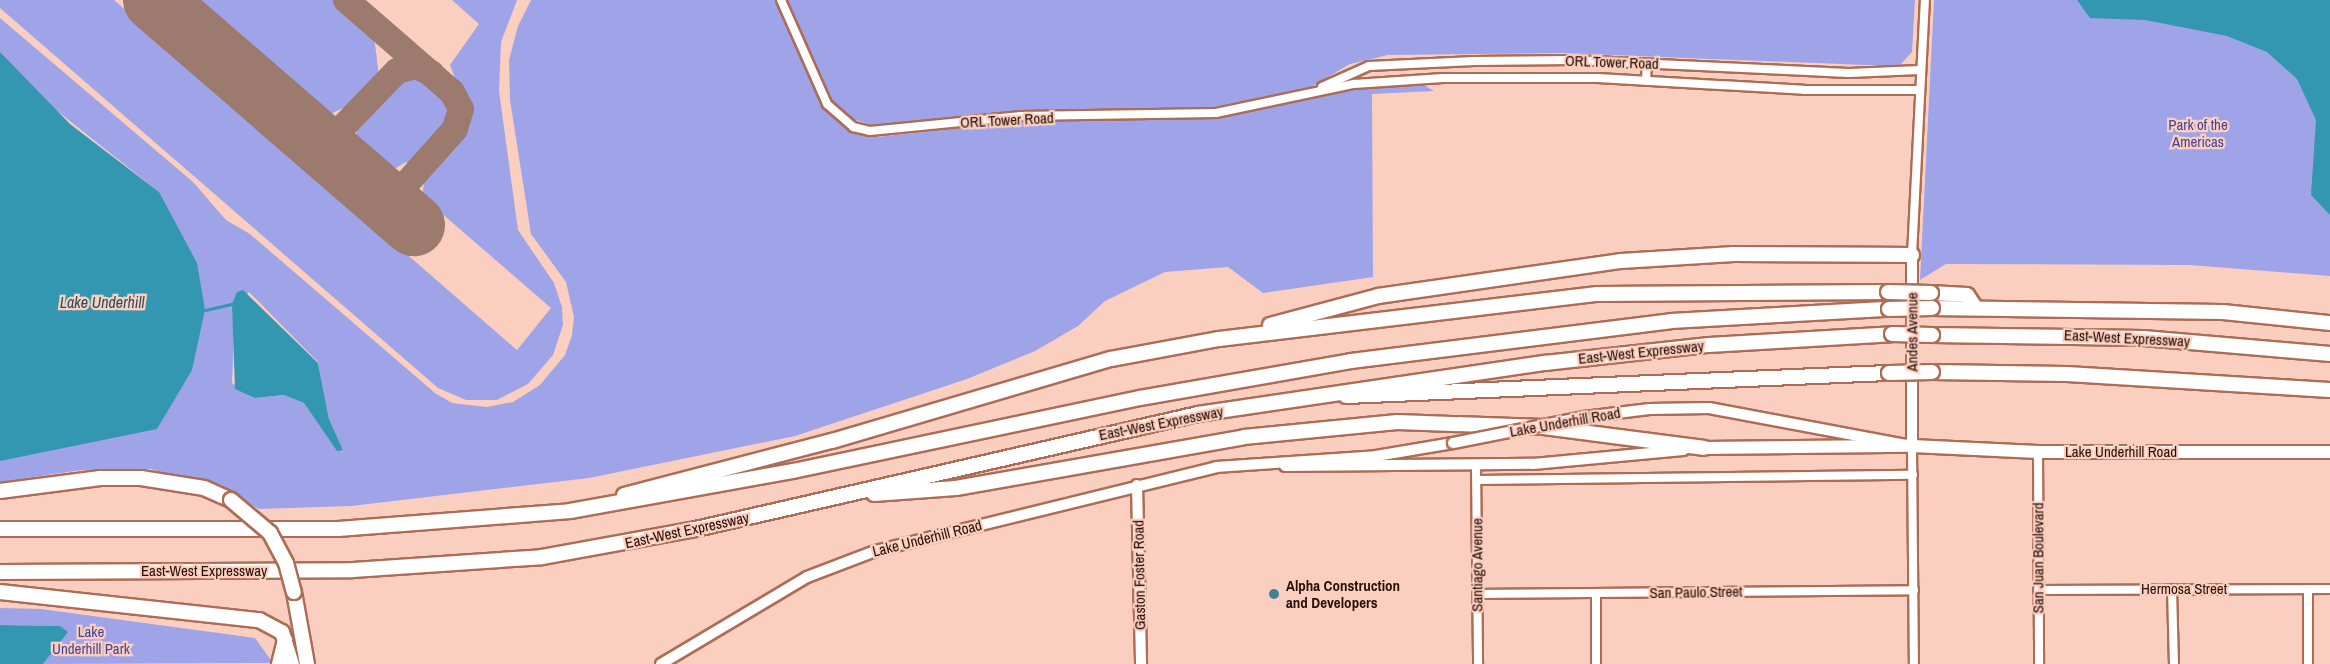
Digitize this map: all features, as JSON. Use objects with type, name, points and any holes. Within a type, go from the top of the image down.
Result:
[{"type":"highway","points":[[1219,339],[1378,296],[1621,261],[1734,254],[1912,255]]},
{"type":"highway","points":[[570,511],[1111,359],[1219,339],[1597,294],[1931,293],[1967,295],[1975,307]]},
{"type":"highway","name":"East-West Expressway","points":[[0,529],[338,529],[570,511],[793,471],[1161,394],[1363,359],[1671,321],[1888,309],[1975,307],[2223,312],[2330,323]]},
{"type":"highway","name":"East-West Expressway","points":[[0,572],[353,570],[484,563],[619,544],[856,493],[1076,440],[1314,395],[1615,355],[1892,334],[2143,338],[2330,354]]},
{"type":"highway","points":[[1314,395],[1370,397],[1932,372],[2067,374],[2330,390]]},
{"type":"highway","points":[[856,493],[908,495],[1244,437],[1397,422],[1543,428],[1704,448]]},
{"type":"highway","points":[[0,491],[100,477],[141,477],[204,488],[231,500],[270,533],[286,563],[294,592],[307,664]]},
{"type":"highway","points":[[0,592],[259,620],[285,638],[292,664]]},
{"type":"highway","points":[[279,664],[285,638]]},
{"type":"main road","name":"Andes Avenue","points":[[1912,255],[1912,446]]},
{"type":"main road","name":"Lake Underhill Road","points":[[661,664],[807,577],[843,562],[1137,485],[1216,467],[1376,456],[1584,417],[1650,409],[1708,408],[1912,446]]},
{"type":"main road","name":"Lake Underhill Road","points":[[1216,467],[1476,466],[1704,448],[1912,446],[2038,452],[2330,452]]},
{"type":"main road","name":"Gaston Foster Road","points":[[1137,485],[1141,664]]},
{"type":"street","name":"ORL Tower Road","points":[[781,0],[827,104],[853,127],[870,131],[1021,116],[1216,112],[1368,82],[1443,78],[1646,81],[1919,90]]},
{"type":"street","name":"Andes Avenue","points":[[1912,255],[1925,0]]},
{"type":"street","name":"ORL Tower Road","points":[[1310,93],[1369,66],[1443,62],[1647,63],[1769,71],[1920,70]]},
{"type":"street","points":[[1443,62],[1443,78]]},
{"type":"street","points":[[1646,81],[1647,63]]},
{"type":"street","name":"Andes Avenue","points":[[1912,446],[1914,664]]},
{"type":"street","name":"San Juan Boulevard","points":[[2038,452],[2039,664]]},
{"type":"street","name":"Santiago Avenue","points":[[1476,466],[1478,664]]},
{"type":"street","points":[[1477,480],[1913,475]]},
{"type":"street","points":[[2308,589],[2308,664]]},
{"type":"street","name":"Hermosa Street","points":[[2038,590],[2330,589]]},
{"type":"street","name":"San Paulo Street","points":[[1477,594],[1914,590]]},
{"type":"street","points":[[2172,590],[2174,664]]},
{"type":"street","points":[[1596,593],[1596,664]]},
{"type":"green space","points":[[0,0],[114,0],[517,350],[551,308],[425,199],[423,192],[424,178],[461,133],[469,115],[450,65],[479,24],[452,0],[517,0],[501,42],[499,91],[518,230],[554,283],[562,307],[563,325],[553,355],[528,384],[497,400],[466,400],[438,388],[0,8]]},
{"type":"green space","points":[[195,0],[335,0],[374,36],[379,76],[348,112],[343,108],[331,114]]},
{"type":"green space","points":[[531,0],[775,0],[823,106],[848,130],[877,137],[1017,122],[1218,116],[1367,86],[1422,84],[1434,91],[1372,94],[1373,277],[1263,293],[1228,267],[1165,272],[1105,301],[1078,326],[1035,351],[967,379],[795,436],[589,478],[351,506],[259,509],[231,492],[151,469],[81,470],[0,482],[0,460],[159,192],[41,98],[0,52],[0,18],[193,182],[226,220],[250,234],[435,393],[452,403],[487,407],[513,402],[540,385],[565,355],[572,335],[574,317],[566,282],[531,234],[510,100],[509,60],[518,26]],"holes":[[[249,292],[318,362],[329,419],[343,450],[337,450],[304,403],[284,395],[255,398],[232,383],[235,311]]]},
{"type":"green space","points":[[786,0],[1915,0],[1912,52],[1900,65],[1561,53],[1388,55],[1350,64],[1311,87],[1213,107],[1010,112],[879,127],[849,118],[828,97]]},
{"type":"green space","name":"Park of the Americas","points":[[1934,0],[2330,0],[2330,276],[2190,265],[1946,264],[1920,280]]},
{"type":"green space","points":[[412,73],[445,96],[452,114],[411,167],[406,162],[396,168],[382,162],[358,142],[356,130],[396,80]]},
{"type":"green space","name":"Lake Underhill Park","points":[[0,608],[41,609],[255,638],[273,663],[43,664],[67,632],[60,626],[0,625]]},
{"type":"water","points":[[2077,0],[2330,0],[2330,215],[2311,195],[2316,120],[2297,79],[2267,52],[2227,36],[2145,20],[2090,18]]},
{"type":"water","name":"Lake Underhill","points":[[0,52],[70,124],[159,192],[197,263],[205,310],[192,370],[157,429],[0,461]]},
{"type":"water","points":[[243,290],[318,363],[329,419],[343,450],[337,451],[304,403],[284,395],[255,398],[235,389],[232,304],[237,292]]},
{"type":"water","points":[[0,625],[60,626],[68,632],[43,664],[0,664]]},
{"type":"waterway","points":[[205,310],[232,304]]},
{"type":"taxiway","points":[[346,0],[452,92],[461,109],[455,129],[406,184],[382,189],[359,178]]},
{"type":"taxiway","points":[[303,129],[320,135],[339,131],[397,71],[416,66],[431,73]]},
{"type":"runway","points":[[154,0],[414,225]]},
{"type":"place","name":"Alpha Construction and Developers","points":[[1274,594]]}]
